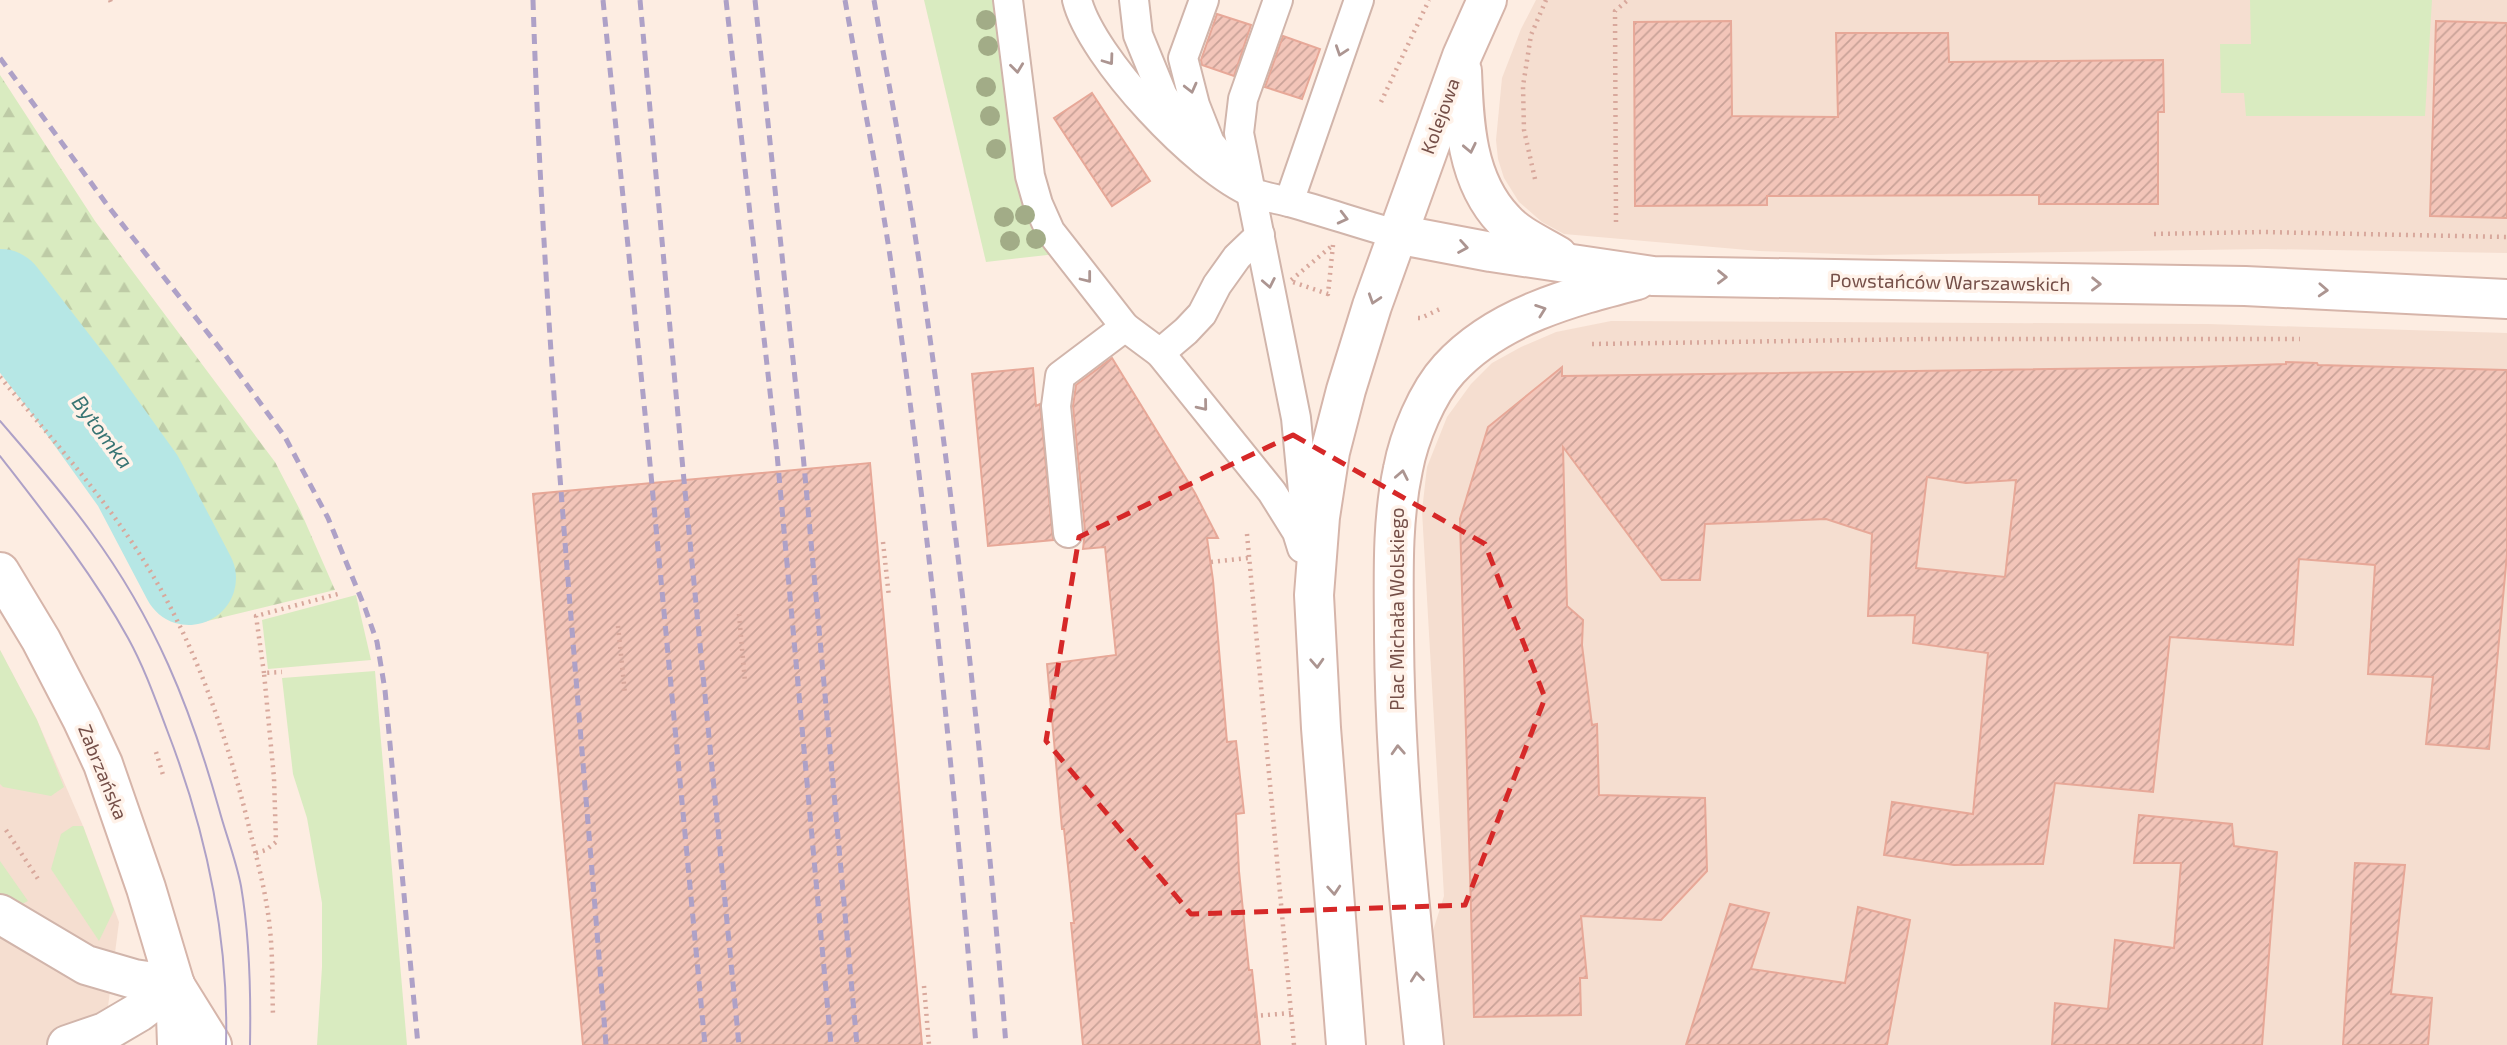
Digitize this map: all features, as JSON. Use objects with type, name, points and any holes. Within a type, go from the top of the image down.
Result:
[{"type":"main road","name":"Kolejowa","points":[[1396,234],[1462,56],[1487,0]]},
{"type":"main road","points":[[1462,56],[1468,149],[1478,179],[1504,220],[1522,235],[1569,262]]},
{"type":"main road","points":[[1346,1045],[1321,728],[1314,595],[1320,517],[1330,452],[1346,390],[1396,234]]},
{"type":"main road","name":"Powstańców Warszawskich","points":[[1396,234],[1490,252],[1653,276],[2245,286],[2507,299]]},
{"type":"main road","name":"Plac Michała Wolskiego","points":[[1424,1045],[1405,857],[1394,687],[1395,538],[1401,479],[1412,436],[1436,386],[1449,369],[1478,343],[1529,314],[1585,293],[1653,276]]},
{"type":"main road","name":"Zabrzańska","points":[[0,572],[41,640],[103,764],[146,888],[175,985],[177,1045]]},
{"type":"main road","points":[[0,914],[86,965],[134,979],[175,985]]},
{"type":"main road","points":[[66,1045],[105,1032],[139,1012],[175,985]]},
{"type":"main road","name":"Zabrzańska","points":[[175,985],[212,1045]]},
{"type":"lane","points":[[1008,0],[1030,176],[1038,204],[1050,230],[1125,327],[1160,353],[1272,492],[1297,532],[1314,595]]},
{"type":"lane","points":[[1077,0],[1082,18],[1110,62],[1168,129],[1206,164],[1252,192],[1396,234]]},
{"type":"lane","points":[[1134,0],[1138,35],[1163,96],[1197,144],[1252,192]]},
{"type":"lane","points":[[1204,0],[1183,58],[1195,105],[1210,143],[1252,192]]},
{"type":"lane","points":[[1278,0],[1243,99],[1239,134],[1296,418],[1314,595]]},
{"type":"lane","points":[[1289,202],[1359,0]]},
{"type":"lane","points":[[1160,353],[1202,314],[1217,285],[1237,257],[1260,235]]},
{"type":"lane","points":[[1068,533],[1056,406],[1060,376],[1125,327]]},
{"type":"path","points":[[1381,102],[1429,0]]},
{"type":"path","points":[[1535,181],[1524,130],[1524,86],[1531,36],[1546,0]]},
{"type":"path","points":[[1616,223],[1615,11],[1628,0]]},
{"type":"path","points":[[1392,78],[1404,84]]},
{"type":"path","points":[[1602,221],[1629,226]]},
{"type":"path","points":[[2140,234],[2263,232],[2507,237]]},
{"type":"path","points":[[1333,245],[1328,294],[1290,281],[1316,260],[1333,245]]},
{"type":"path","points":[[1579,344],[1925,339],[2302,340]]},
{"type":"path","points":[[0,377],[92,487],[145,562],[166,599],[215,707],[232,758],[256,853],[270,928],[273,1014]]},
{"type":"path","points":[[1247,531],[1294,1045]]},
{"type":"path","points":[[883,542],[889,597]]},
{"type":"path","points":[[1211,562],[1248,558]]},
{"type":"path","points":[[256,853],[266,850],[276,842],[273,758],[256,616],[338,594]]},
{"type":"path","points":[[739,614],[745,682]]},
{"type":"path","points":[[618,625],[625,694]]},
{"type":"path","points":[[264,673],[282,672]]},
{"type":"path","points":[[156,752],[164,778]]},
{"type":"path","points":[[924,986],[929,1045]]},
{"type":"path","points":[[1254,1016],[1291,1013]]},
{"type":"highlighted area","points":[[1293,435],[1485,544],[1545,698],[1465,905],[1191,914],[1046,741],[1079,537]]},
{"type":"shaded area","points":[[1536,0],[2507,0],[2507,253],[2265,249],[1870,255],[1759,251],[1564,234],[1542,222],[1519,202],[1504,178],[1498,159],[1496,140],[1502,78],[1521,29]]},
{"type":"shaded area","points":[[1611,321],[2208,324],[2507,333],[2507,1045],[1442,1045],[1430,940],[1444,896],[1422,511],[1427,467],[1447,417],[1471,384],[1492,363],[1556,332]]},
{"type":"shaded area","points":[[0,650],[37,720],[83,826],[119,922],[103,1045],[0,1045]]},
{"type":"green space","points":[[924,0],[1001,0],[1056,254],[986,262]]},
{"type":"green space","points":[[2250,0],[2432,0],[2425,116],[2246,116],[2244,93],[2221,93],[2220,44],[2251,44]]},
{"type":"green space","points":[[0,75],[95,221],[275,462],[300,510],[335,590],[195,624],[140,526],[0,358]]},
{"type":"green space","points":[[356,595],[371,660],[268,669],[262,620]]},
{"type":"green space","points":[[0,650],[37,720],[64,787],[51,796],[3,787],[0,784]]},
{"type":"green space","points":[[375,671],[407,1045],[317,1045],[322,967],[322,903],[307,818],[293,774],[282,678]]},
{"type":"green space","points":[[73,826],[83,826],[114,910],[99,941],[51,869],[61,834]]},
{"type":"green space","points":[[0,861],[28,901],[14,908],[0,899]]},
{"type":"building","points":[[1217,14],[1251,25],[1234,76],[1202,65],[1201,60]]},
{"type":"building","points":[[1731,21],[1732,116],[1838,117],[1836,33],[1948,33],[1949,62],[2163,60],[2164,112],[2158,112],[2158,204],[2039,204],[2039,195],[1767,196],[1767,205],[1635,206],[1634,22]]},
{"type":"building","points":[[2436,21],[2507,23],[2507,218],[2430,216]]},
{"type":"building","points":[[1283,36],[1320,49],[1302,99],[1265,87]]},
{"type":"building","points":[[1092,93],[1150,181],[1112,206],[1054,118]]},
{"type":"building","points":[[1112,358],[1195,493],[1218,538],[1207,538],[1227,742],[1236,741],[1244,813],[1236,814],[1239,871],[1260,1045],[1083,1045],[1071,923],[1074,923],[1062,829],[1047,664],[1116,655],[1105,547],[1083,549],[1085,531],[1073,406],[1076,385]]},
{"type":"building","points":[[2286,364],[2507,370],[2507,554],[2489,749],[2426,744],[2433,677],[2368,674],[2375,565],[2299,559],[2293,645],[2170,637],[2153,792],[2055,783],[2043,864],[1954,865],[1884,855],[1892,802],[1973,814],[1988,653],[1913,643],[1915,615],[1868,616],[1872,534],[1826,519],[1705,524],[1700,580],[1662,580],[1563,447],[1567,606],[1583,620],[1582,645],[1592,725],[1597,724],[1599,795],[1705,798],[1707,871],[1661,920],[1581,916],[1587,978],[1580,978],[1581,1015],[1474,1017],[1460,519],[1488,427],[1562,367],[1562,376]],"holes":[[[1927,477],[1966,483],[2016,480],[2005,577],[1916,568]]]},
{"type":"building","points":[[1033,368],[1036,406],[1040,404],[1053,540],[988,546],[972,374]]},
{"type":"building","points":[[870,463],[922,1045],[583,1045],[533,494]]},
{"type":"building","points":[[2139,815],[2232,824],[2234,846],[2277,852],[2262,1045],[2052,1045],[2055,1003],[2108,1009],[2115,940],[2174,948],[2181,863],[2134,863]]},
{"type":"building","points":[[2355,863],[2405,865],[2391,994],[2432,998],[2428,1045],[2343,1045]]},
{"type":"building","points":[[1730,904],[1769,913],[1751,969],[1845,983],[1858,907],[1910,920],[1887,1045],[1686,1045]]},
{"type":"waterway","name":"Bytomka","points":[[0,296],[138,481],[189,578]]},
{"type":"tram line","points":[[0,421],[47,475],[114,565],[152,631],[183,699],[208,771],[241,886],[249,965],[250,1045]]},
{"type":"tram line","points":[[0,456],[99,590],[134,649],[154,694],[181,768],[204,845],[224,964],[226,1045]]},
{"type":"railway","points":[[533,0],[554,392],[606,1045]]},
{"type":"railway","points":[[603,0],[705,1045]]},
{"type":"railway","points":[[640,0],[739,1045]]},
{"type":"railway","points":[[726,0],[777,454],[831,1045]]},
{"type":"railway","points":[[755,0],[803,454],[857,1045]]},
{"type":"railway","points":[[845,0],[885,224],[904,354],[949,748],[976,1045]]},
{"type":"railway","points":[[874,0],[914,228],[946,456],[979,750],[1006,1045]]},
{"type":"railway","points":[[0,58],[108,206],[226,356],[285,437],[328,518],[377,642],[385,690],[418,1045]]}]
